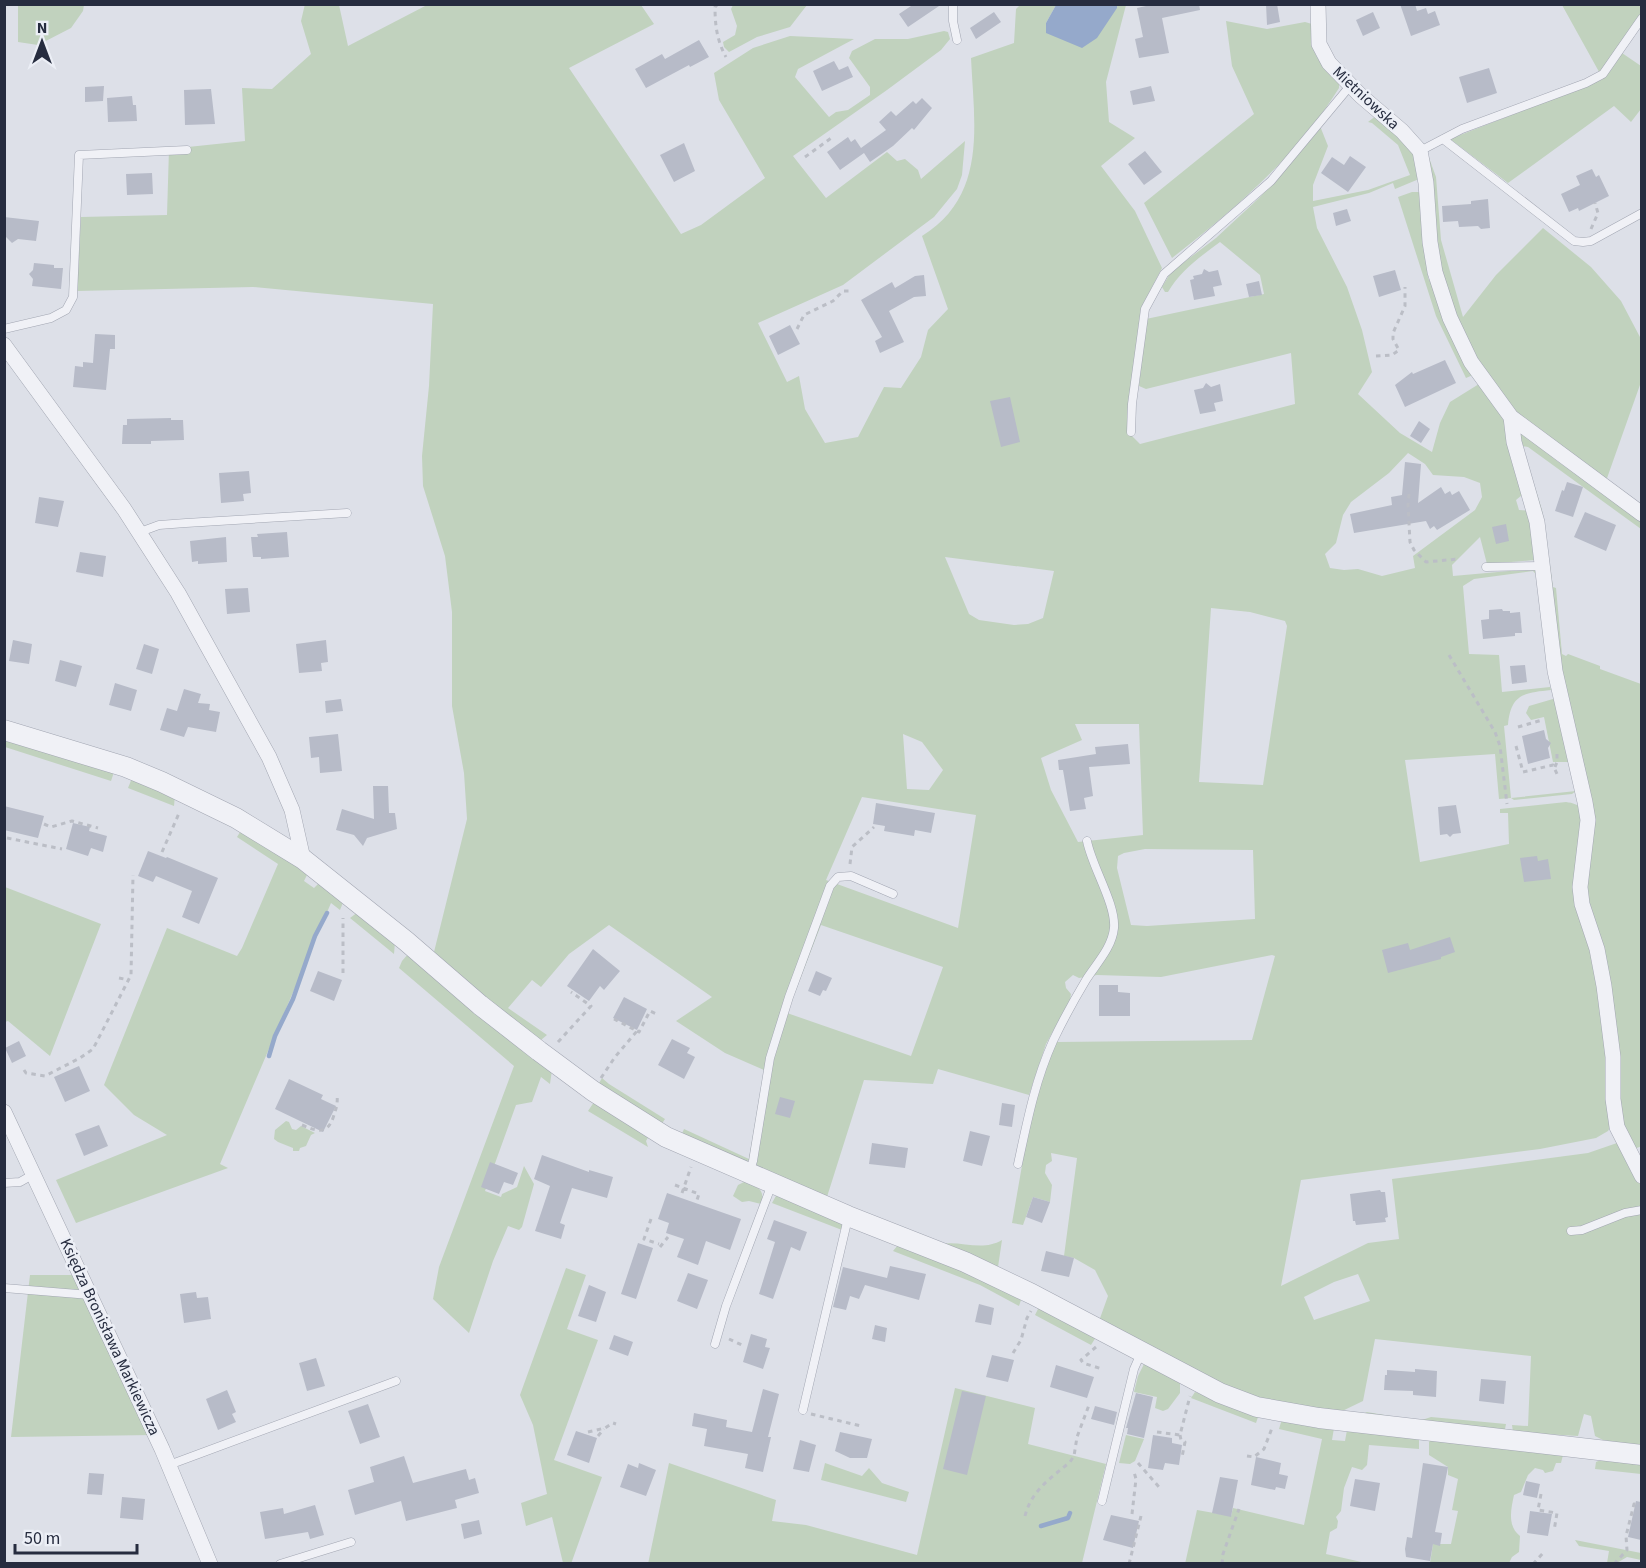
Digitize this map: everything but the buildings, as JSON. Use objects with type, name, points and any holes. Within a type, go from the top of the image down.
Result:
[{"type":"street","name":"Mietniowska","points":[[1318,4],[1319,44],[1329,63],[1350,86],[1402,131],[1420,151]]},
{"type":"street","points":[[1420,151],[1426,183],[1431,256],[1443,299],[1470,362],[1511,417],[1641,514]]},
{"type":"street","points":[[4,345],[140,532],[178,593],[269,757],[292,810],[303,859]]},
{"type":"street","points":[[1511,417],[1514,442],[1537,522],[1555,671],[1586,802],[1588,820],[1580,887],[1582,904],[1597,949],[1604,986],[1613,1057],[1615,1118],[1620,1136],[1641,1176]]},
{"type":"street","points":[[4,730],[126,767],[162,782],[236,818],[303,859],[379,919],[480,1005],[593,1091],[666,1137],[848,1216],[974,1266],[1220,1393],[1257,1407],[1338,1421],[1641,1455]]},
{"type":"street","name":"Księdza Bronisława Markiewicza","points":[[4,1112],[169,1465],[210,1563]]},
{"type":"lane","points":[[953,4],[952,21],[957,40]]},
{"type":"lane","points":[[1420,151],[1462,129],[1603,74],[1641,18]]},
{"type":"lane","points":[[1131,432],[1132,404],[1145,309],[1164,274],[1271,181],[1350,86]]},
{"type":"lane","points":[[1443,139],[1574,241],[1591,241],[1641,213]]},
{"type":"lane","points":[[4,329],[51,318],[66,310],[73,297],[79,155],[187,150]]},
{"type":"lane","points":[[140,532],[159,525],[347,513]]},
{"type":"lane","points":[[1486,567],[1544,566]]},
{"type":"lane","points":[[1018,1164],[1030,1104],[1046,1058],[1075,1000],[1108,948],[1114,930],[1112,912],[1087,841]]},
{"type":"lane","points":[[748,1174],[753,1161],[772,1049],[830,886],[838,877],[851,876],[893,894]]},
{"type":"lane","points":[[4,1183],[20,1182],[34,1174]]},
{"type":"lane","points":[[715,1344],[726,1306],[772,1184]]},
{"type":"lane","points":[[1571,1231],[1582,1230],[1610,1218],[1641,1210]]},
{"type":"lane","points":[[804,1411],[848,1216]]},
{"type":"lane","points":[[4,1288],[90,1295]]},
{"type":"lane","points":[[1102,1501],[1134,1369],[1141,1353]]},
{"type":"lane","points":[[169,1465],[396,1381]]},
{"type":"lane","points":[[280,1563],[351,1542]]},
{"type":"path","points":[[718,4],[715,7],[715,21],[720,46],[726,57]]},
{"type":"path","points":[[805,157],[834,136]]},
{"type":"path","points":[[1591,230],[1598,213],[1595,203]]},
{"type":"path","points":[[1376,356],[1392,355],[1399,350],[1393,333],[1405,306],[1405,287]]},
{"type":"path","points":[[796,330],[804,315],[832,301],[843,291],[849,291]]},
{"type":"path","points":[[1410,494],[1408,505],[1411,546],[1426,562],[1458,560]]},
{"type":"path","points":[[1449,655],[1495,732],[1500,746],[1507,804]]},
{"type":"path","points":[[1518,727],[1542,720]]},
{"type":"path","points":[[1516,746],[1523,772],[1553,765],[1557,774]]},
{"type":"path","points":[[162,852],[180,809]]},
{"type":"path","points":[[44,824],[51,827],[72,821],[98,828]]},
{"type":"path","points":[[850,870],[852,847],[874,827]]},
{"type":"path","points":[[8,838],[62,849]]},
{"type":"path","points":[[24,1070],[26,1073],[45,1076],[93,1049],[131,975],[133,875]]},
{"type":"path","points":[[343,918],[343,973]]},
{"type":"path","points":[[118,978],[129,980]]},
{"type":"path","points":[[557,1042],[591,1006],[571,992]]},
{"type":"path","points":[[602,1077],[615,1057],[637,1031],[639,1032],[650,1011],[659,1015]]},
{"type":"path","points":[[614,1019],[637,1031]]},
{"type":"path","points":[[302,1125],[313,1130],[329,1127],[338,1107],[337,1094]]},
{"type":"path","points":[[682,1193],[690,1170]]},
{"type":"path","points":[[675,1185],[699,1194],[697,1200]]},
{"type":"path","points":[[651,1219],[644,1239],[660,1246],[668,1237]]},
{"type":"path","points":[[1013,1353],[1021,1340],[1030,1312]]},
{"type":"path","points":[[724,1337],[744,1346]]},
{"type":"path","points":[[1095,1348],[1081,1360],[1083,1363],[1102,1369]]},
{"type":"path","points":[[1182,1457],[1185,1442],[1181,1440],[1180,1435],[1190,1398]]},
{"type":"path","points":[[1025,1516],[1028,1503],[1035,1492],[1074,1456],[1077,1437],[1089,1406]]},
{"type":"path","points":[[804,1411],[861,1426]]},
{"type":"path","points":[[598,1436],[605,1428],[615,1424]]},
{"type":"path","points":[[588,1432],[605,1428]]},
{"type":"path","points":[[1247,1456],[1254,1457],[1264,1449],[1272,1428]]},
{"type":"path","points":[[1157,1432],[1180,1435]]},
{"type":"path","points":[[1138,1463],[1159,1487]]},
{"type":"path","points":[[1132,1514],[1136,1479],[1134,1472]]},
{"type":"path","points":[[1541,1494],[1538,1510],[1557,1513],[1554,1531]]},
{"type":"path","points":[[1614,1563],[1626,1552],[1628,1546],[1626,1536],[1632,1513],[1635,1504],[1639,1505]]},
{"type":"path","points":[[1222,1563],[1239,1509]]},
{"type":"path","points":[[1129,1563],[1141,1516]]},
{"type":"path","points":[[1533,1563],[1545,1551]]},
{"type":"green space","points":[[18,4],[84,5],[83,11],[71,28],[38,45],[18,42]]},
{"type":"green space","points":[[305,4],[339,5],[348,46],[427,5],[641,5],[654,24],[569,68],[681,234],[701,225],[765,178],[719,100],[714,73],[753,48],[790,36],[854,39],[798,69],[795,77],[829,117],[836,112],[848,110],[870,95],[870,87],[849,58],[852,51],[875,39],[908,39],[948,32],[950,39],[941,50],[793,156],[826,198],[887,152],[897,161],[905,159],[918,170],[921,179],[965,141],[962,175],[957,189],[934,217],[843,285],[758,323],[787,382],[799,376],[805,409],[825,443],[858,437],[884,387],[901,388],[921,357],[928,330],[948,309],[922,236],[943,219],[958,200],[967,179],[974,133],[971,58],[1014,43],[1016,9],[1020,5],[1056,5],[1046,23],[1117,8],[1117,5],[1126,5],[1106,82],[1109,122],[1135,138],[1101,166],[1135,211],[1162,268],[1141,308],[1127,415],[1127,431],[1140,444],[1295,404],[1291,353],[1146,389],[1139,386],[1146,319],[1264,294],[1260,275],[1220,242],[1185,270],[1168,292],[1165,292],[1162,287],[1171,272],[1216,238],[1259,198],[1320,126],[1328,146],[1313,185],[1313,201],[1368,190],[1410,175],[1398,145],[1368,122],[1377,115],[1414,153],[1419,179],[1395,189],[1393,183],[1369,193],[1313,207],[1317,228],[1347,287],[1362,330],[1372,372],[1358,394],[1400,433],[1432,452],[1440,423],[1450,402],[1487,379],[1474,359],[1438,266],[1428,155],[1436,177],[1441,240],[1463,317],[1496,275],[1543,228],[1591,267],[1621,301],[1641,339],[1641,382],[1606,481],[1514,413],[1522,495],[1516,500],[1519,510],[1531,511],[1535,560],[1487,564],[1480,537],[1452,565],[1453,576],[1532,569],[1538,572],[1538,577],[1533,571],[1474,579],[1463,586],[1469,654],[1499,655],[1502,692],[1550,687],[1551,690],[1533,692],[1520,697],[1512,707],[1508,725],[1504,726],[1511,798],[1499,799],[1495,754],[1405,760],[1420,862],[1509,844],[1508,813],[1500,813],[1500,809],[1566,802],[1579,806],[1582,810],[1577,864],[1604,1013],[1612,1124],[1608,1131],[1596,1138],[1540,1149],[1301,1180],[1281,1286],[1368,1243],[1399,1239],[1392,1179],[1588,1153],[1617,1143],[1641,1184],[1641,1447],[1603,1440],[1595,1436],[1591,1416],[1584,1414],[1578,1436],[1513,1432],[1512,1425],[1528,1426],[1531,1356],[1375,1339],[1363,1401],[1336,1414],[1251,1397],[1206,1381],[1099,1321],[1108,1296],[1095,1270],[1074,1258],[1064,1256],[1077,1158],[1051,1153],[1052,1161],[1046,1165],[1045,1173],[1052,1185],[1050,1202],[1033,1197],[1023,1225],[1012,1223],[1033,1102],[1057,1042],[1252,1040],[1275,956],[1161,977],[1097,975],[1079,978],[1073,975],[1065,982],[1071,994],[1070,1000],[1046,1044],[1029,1095],[938,1069],[933,1084],[864,1080],[826,1200],[762,1172],[755,1162],[749,1160],[745,1162],[681,1136],[684,1129],[749,1159],[764,1070],[725,1053],[676,1021],[712,997],[609,925],[569,954],[541,987],[532,980],[508,1008],[547,1035],[541,1040],[536,1040],[433,956],[467,819],[464,773],[452,706],[452,612],[445,556],[423,486],[422,456],[429,386],[433,304],[253,287],[77,291],[81,217],[167,215],[169,149],[245,141],[242,88],[272,89],[311,54],[301,21]],"holes":[[[1408,453],[1425,464],[1433,475],[1464,477],[1480,483],[1482,497],[1475,510],[1413,556],[1415,568],[1382,576],[1358,569],[1330,568],[1325,554],[1336,543],[1343,515],[1351,502],[1389,473]],[[945,557],[1054,571],[1043,618],[1028,624],[1014,625],[979,620],[969,614]],[[1211,608],[1250,612],[1285,621],[1287,626],[1263,785],[1199,782]],[[1075,724],[1139,724],[1143,835],[1078,842],[1051,790],[1041,758],[1082,740]],[[903,734],[922,742],[943,770],[929,790],[907,789]],[[862,797],[976,815],[958,928],[826,880]],[[1145,849],[1253,850],[1255,919],[1131,925],[1117,868],[1118,856]],[[821,925],[943,967],[911,1056],[787,1013]],[[1358,1274],[1370,1301],[1314,1320],[1304,1297],[1334,1282]]]},
{"type":"green space","points":[[733,4],[807,5],[790,27],[757,37],[729,52],[723,42],[735,35],[737,26],[731,9]]},
{"type":"green space","points":[[1562,5],[1641,5],[1641,26],[1622,53],[1641,66],[1641,109],[1631,122],[1614,106],[1508,183],[1450,139],[1603,79]]},
{"type":"green space","points":[[1226,21],[1267,29],[1305,22],[1312,24],[1314,50],[1321,62],[1339,81],[1339,88],[1322,113],[1284,159],[1241,201],[1172,258],[1144,203],[1254,114],[1232,66]]},
{"type":"green space","points":[[1412,192],[1422,194],[1428,278],[1473,375],[1466,378],[1436,316],[1398,197]]},
{"type":"green space","points":[[1519,429],[1557,461],[1641,519],[1641,529],[1528,447],[1522,446],[1542,510],[1553,587],[1556,588],[1562,654],[1566,656],[1568,654],[1600,666],[1600,669],[1641,684],[1642,1146],[1634,1149],[1627,1144],[1585,896],[1587,852],[1567,712]]},
{"type":"green space","points":[[1556,700],[1576,791],[1569,762],[1553,762],[1544,717],[1531,720],[1526,713],[1529,706]]},
{"type":"green space","points":[[4,738],[114,772],[111,781],[5,747]]},
{"type":"green space","points":[[132,778],[175,795],[174,806],[128,788]]},
{"type":"green space","points":[[1576,791],[1572,794],[1514,800],[1511,798]]},
{"type":"green space","points":[[242,829],[308,873],[304,881],[314,888],[320,882],[344,900],[340,910],[331,903],[220,1164],[228,1168],[76,1223],[56,1180],[167,1135],[134,1115],[104,1085],[167,928],[237,956],[242,948],[278,864],[237,837]]},
{"type":"green space","points":[[5,887],[101,924],[50,1056],[8,1021],[5,1022]]},
{"type":"green space","points":[[358,912],[395,942],[394,954],[350,918]]},
{"type":"green space","points":[[409,953],[552,1070],[550,1084],[541,1077],[532,1102],[516,1105],[485,1191],[501,1197],[502,1194],[517,1187],[524,1166],[534,1184],[522,1227],[519,1230],[508,1226],[493,1261],[469,1333],[433,1299],[439,1267],[514,1066],[399,968]]},
{"type":"green space","points":[[602,1078],[665,1119],[661,1125],[598,1085]]},
{"type":"green space","points":[[594,1102],[650,1134],[646,1141],[648,1147],[588,1111]]},
{"type":"green space","points":[[286,1121],[292,1129],[296,1130],[301,1126],[315,1133],[311,1135],[306,1146],[300,1148],[299,1151],[293,1151],[293,1148],[274,1139],[275,1130]]},
{"type":"green space","points":[[746,1181],[761,1192],[761,1204],[742,1202],[733,1196],[738,1185]]},
{"type":"green space","points":[[777,1194],[844,1221],[842,1230],[772,1203]]},
{"type":"green space","points":[[1002,1240],[998,1267],[940,1244],[987,1245]]},
{"type":"green space","points":[[903,1244],[1020,1296],[1019,1306],[980,1285],[893,1251],[898,1245]]},
{"type":"green space","points":[[566,1268],[586,1275],[567,1329],[598,1340],[554,1460],[602,1477],[571,1564],[563,1563],[552,1517],[526,1526],[521,1503],[547,1494],[533,1425],[520,1395]]},
{"type":"green space","points":[[30,1275],[80,1275],[153,1435],[11,1437]]},
{"type":"green space","points":[[1042,1307],[1096,1337],[1091,1345],[1035,1315]]},
{"type":"green space","points":[[1144,1364],[1180,1383],[1180,1393],[1168,1409],[1163,1411],[1155,1408],[1157,1397],[1134,1392]]},
{"type":"green space","points":[[955,1388],[1035,1408],[1028,1444],[1106,1464],[1082,1563],[648,1564],[669,1463],[776,1500],[772,1521],[806,1525],[917,1555]]},
{"type":"green space","points":[[1195,1392],[1259,1414],[1256,1423],[1191,1398]]},
{"type":"green space","points":[[1367,1412],[1419,1421],[1431,1417],[1506,1424],[1505,1429],[1498,1431],[1356,1417]]},
{"type":"green space","points":[[1282,1419],[1334,1428],[1332,1440],[1345,1441],[1347,1430],[1406,1436],[1419,1440],[1419,1449],[1369,1445],[1367,1465],[1362,1470],[1352,1467],[1344,1488],[1341,1511],[1336,1517],[1337,1528],[1330,1532],[1326,1554],[1366,1563],[1185,1564],[1197,1510],[1231,1516],[1233,1508],[1304,1525],[1322,1439],[1279,1429]]},
{"type":"green space","points":[[1126,1435],[1144,1439],[1135,1461],[1130,1464],[1119,1463]]},
{"type":"green space","points":[[1431,1440],[1563,1455],[1561,1463],[1556,1463],[1553,1471],[1545,1473],[1535,1468],[1528,1475],[1521,1492],[1514,1495],[1511,1517],[1513,1527],[1520,1536],[1519,1552],[1512,1557],[1509,1563],[1430,1563],[1433,1544],[1451,1544],[1458,1511],[1452,1510],[1458,1479],[1448,1475],[1448,1467],[1429,1455]]},
{"type":"green space","points":[[1603,1459],[1641,1462],[1641,1474],[1595,1469],[1596,1462]]},
{"type":"green space","points":[[825,1463],[862,1476],[869,1468],[882,1483],[909,1492],[906,1502],[821,1480]]},
{"type":"green space","points":[[1575,1540],[1641,1553],[1641,1560],[1627,1557],[1617,1563],[1607,1563],[1609,1551],[1579,1546]]},
{"type":"water","points":[[1056,5],[1117,5],[1117,8],[1097,38],[1082,48],[1046,33],[1046,23]]},
{"type":"waterway","points":[[269,1056],[275,1036],[293,999],[315,936],[327,913]]},
{"type":"waterway","points":[[1041,1526],[1068,1518],[1070,1513]]}]
